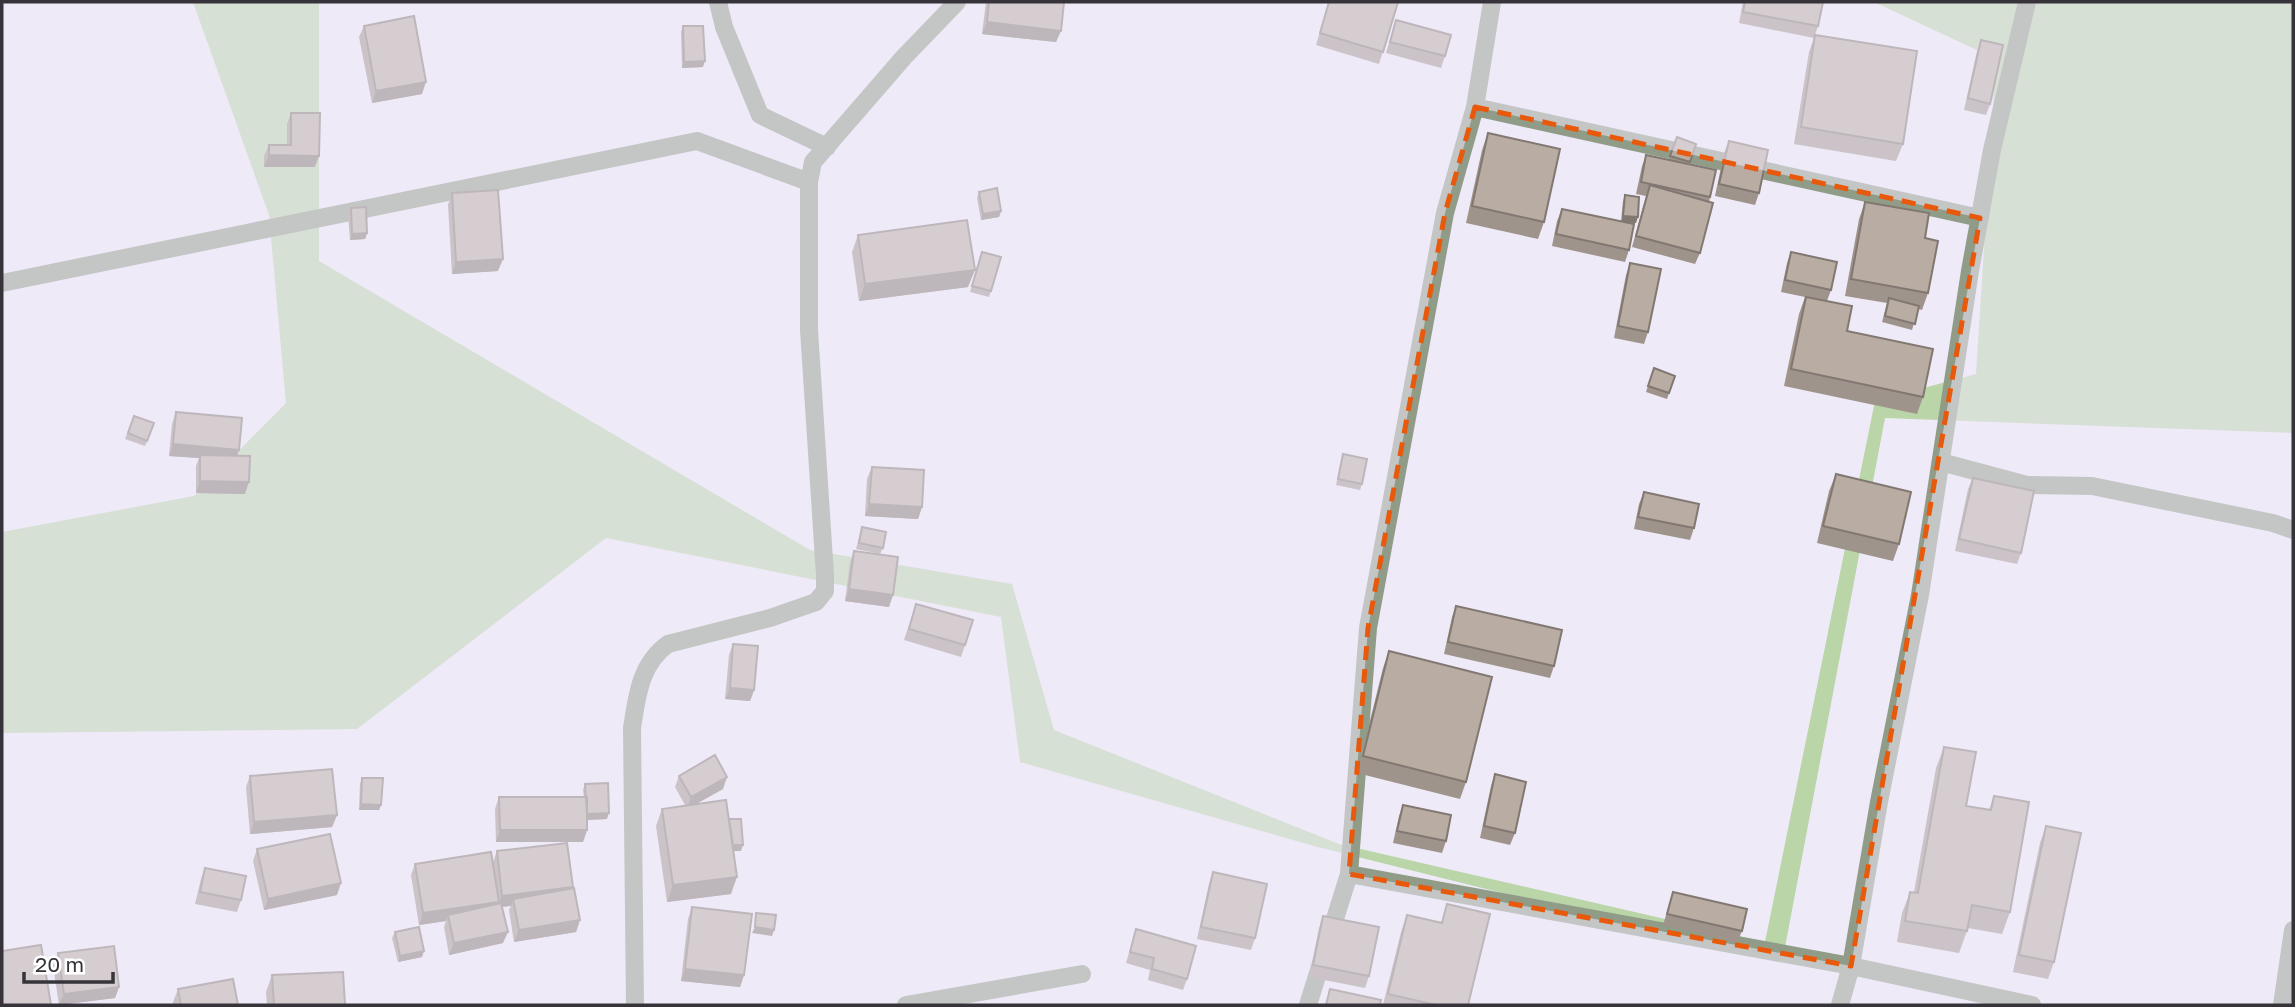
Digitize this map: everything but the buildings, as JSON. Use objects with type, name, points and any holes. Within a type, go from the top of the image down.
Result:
[{"type":"street","points":[[718,2],[724,27],[760,115],[827,147]]},
{"type":"street","points":[[635,1005],[632,728],[638,687],[657,651],[668,644],[781,614],[816,602],[824,591],[809,330],[809,182],[813,162],[904,57],[957,2]]},
{"type":"street","points":[[1308,1005],[1349,874],[1368,628],[1446,213],[1475,107],[1492,2]]},
{"type":"street","points":[[1840,1005],[1851,966],[1878,802],[1920,594],[1992,150],[2027,2]]},
{"type":"street","points":[[1475,107],[1980,218]]},
{"type":"street","points":[[2,284],[697,141],[809,182]]},
{"type":"street","points":[[1941,461],[2027,485],[2092,486],[2273,523],[2293,530]]},
{"type":"street","points":[[1349,874],[1851,966],[2032,1005]]},
{"type":"street","points":[[2282,1005],[2293,930]]},
{"type":"street","points":[[906,1005],[1082,974]]},
{"type":"highlighted area","points":[[1475,107],[1980,218],[1851,966],[1349,874],[1368,628],[1445,213]]},
{"type":"green space","points":[[193,2],[319,2],[319,261],[810,550],[1012,584],[1054,730],[1339,844],[1765,942],[1875,401],[1976,374],[1996,59],[1874,2],[2293,2],[2293,433],[1885,418],[1782,963],[1314,846],[1020,762],[1001,617],[606,538],[357,729],[2,733],[2,532],[194,496],[286,403],[269,215]]}]
